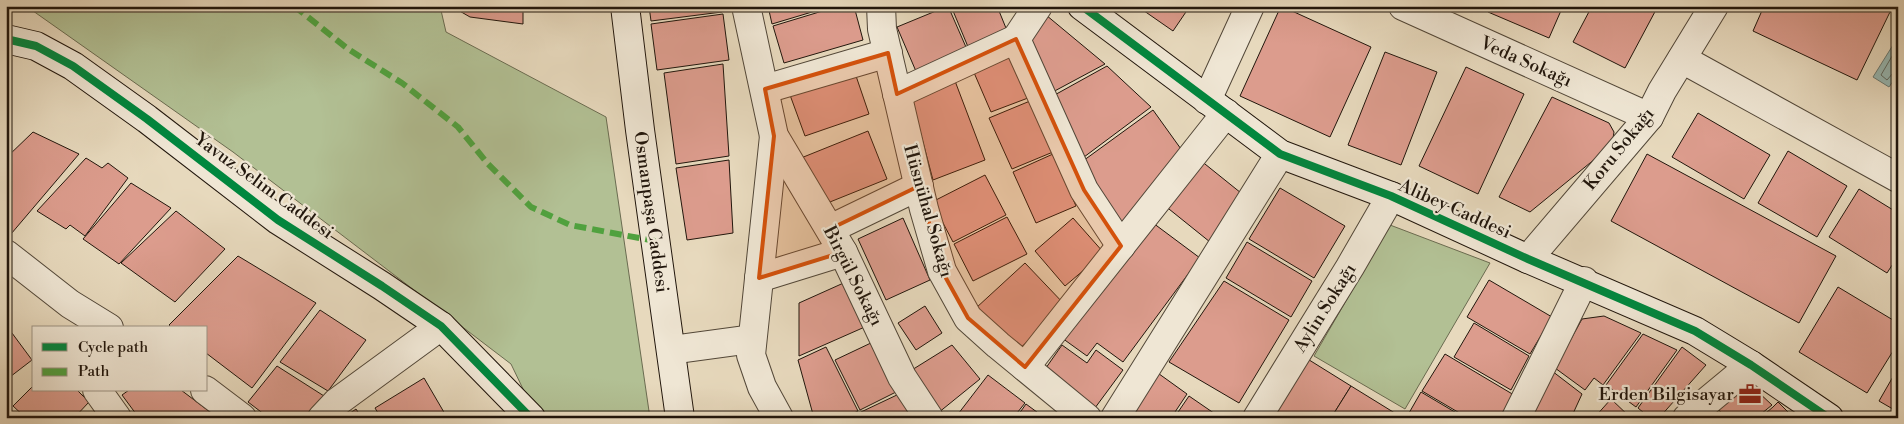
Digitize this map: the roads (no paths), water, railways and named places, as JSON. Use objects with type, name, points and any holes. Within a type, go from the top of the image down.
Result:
[{"type":"street","name":"Osmanpaşa Caddesi","points":[[625,6],[640,130],[680,418]]},
{"type":"street","name":"Birgül Sokağı","points":[[746,6],[774,136],[751,355],[762,387],[779,418]]},
{"type":"street","name":"Hüsnühal Sokağı","points":[[882,6],[882,29],[919,186],[942,271],[968,318],[1087,418]]},
{"type":"street","points":[[897,94],[1016,39],[1038,6]]},
{"type":"street","name":"Alibey Caddesi","points":[[1082,6],[1280,154],[1391,196],[1528,259],[1584,281],[1695,330],[1829,418]]},
{"type":"street","points":[[1025,367],[1121,246],[1216,106],[1250,6]]},
{"type":"street","name":"Veda Sokağı","points":[[1404,6],[1649,117]]},
{"type":"street","name":"Koru Sokağı","points":[[1528,259],[1649,117],[1662,91],[1714,6]]},
{"type":"street","name":"Yavuz Selim Caddesi","points":[[6,39],[36,46],[73,66],[147,119],[278,220],[441,326],[491,378],[504,418]]},
{"type":"street","points":[[1016,39],[1084,190],[1121,246]]},
{"type":"street","points":[[765,89],[888,53]]},
{"type":"street","points":[[1682,58],[1898,178]]},
{"type":"street","name":"Birgül Sokağı","points":[[774,136],[836,240],[902,377],[929,418]]},
{"type":"street","points":[[1115,418],[1280,154]]},
{"type":"street","points":[[759,278],[836,240],[919,186]]},
{"type":"street","name":"Aylin Sokağı","points":[[1257,418],[1350,267],[1391,196]]},
{"type":"street","points":[[6,254],[72,316],[103,326]]},
{"type":"street","points":[[1516,418],[1584,281]]},
{"type":"street","points":[[322,418],[337,402],[441,326]]},
{"type":"street","points":[[671,350],[752,339]]},
{"type":"street","points":[[1687,418],[1751,365]]},
{"type":"street","points":[[491,378],[531,418]]},
{"type":"street","points":[[98,392],[117,418]]},
{"type":"street","points":[[208,392],[242,418]]},
{"type":"water","points":[[1898,37],[1898,74],[1889,87],[1873,77]]},
{"type":"place","name":"Erden Bilgisayar","points":[[1750,394]]}]
